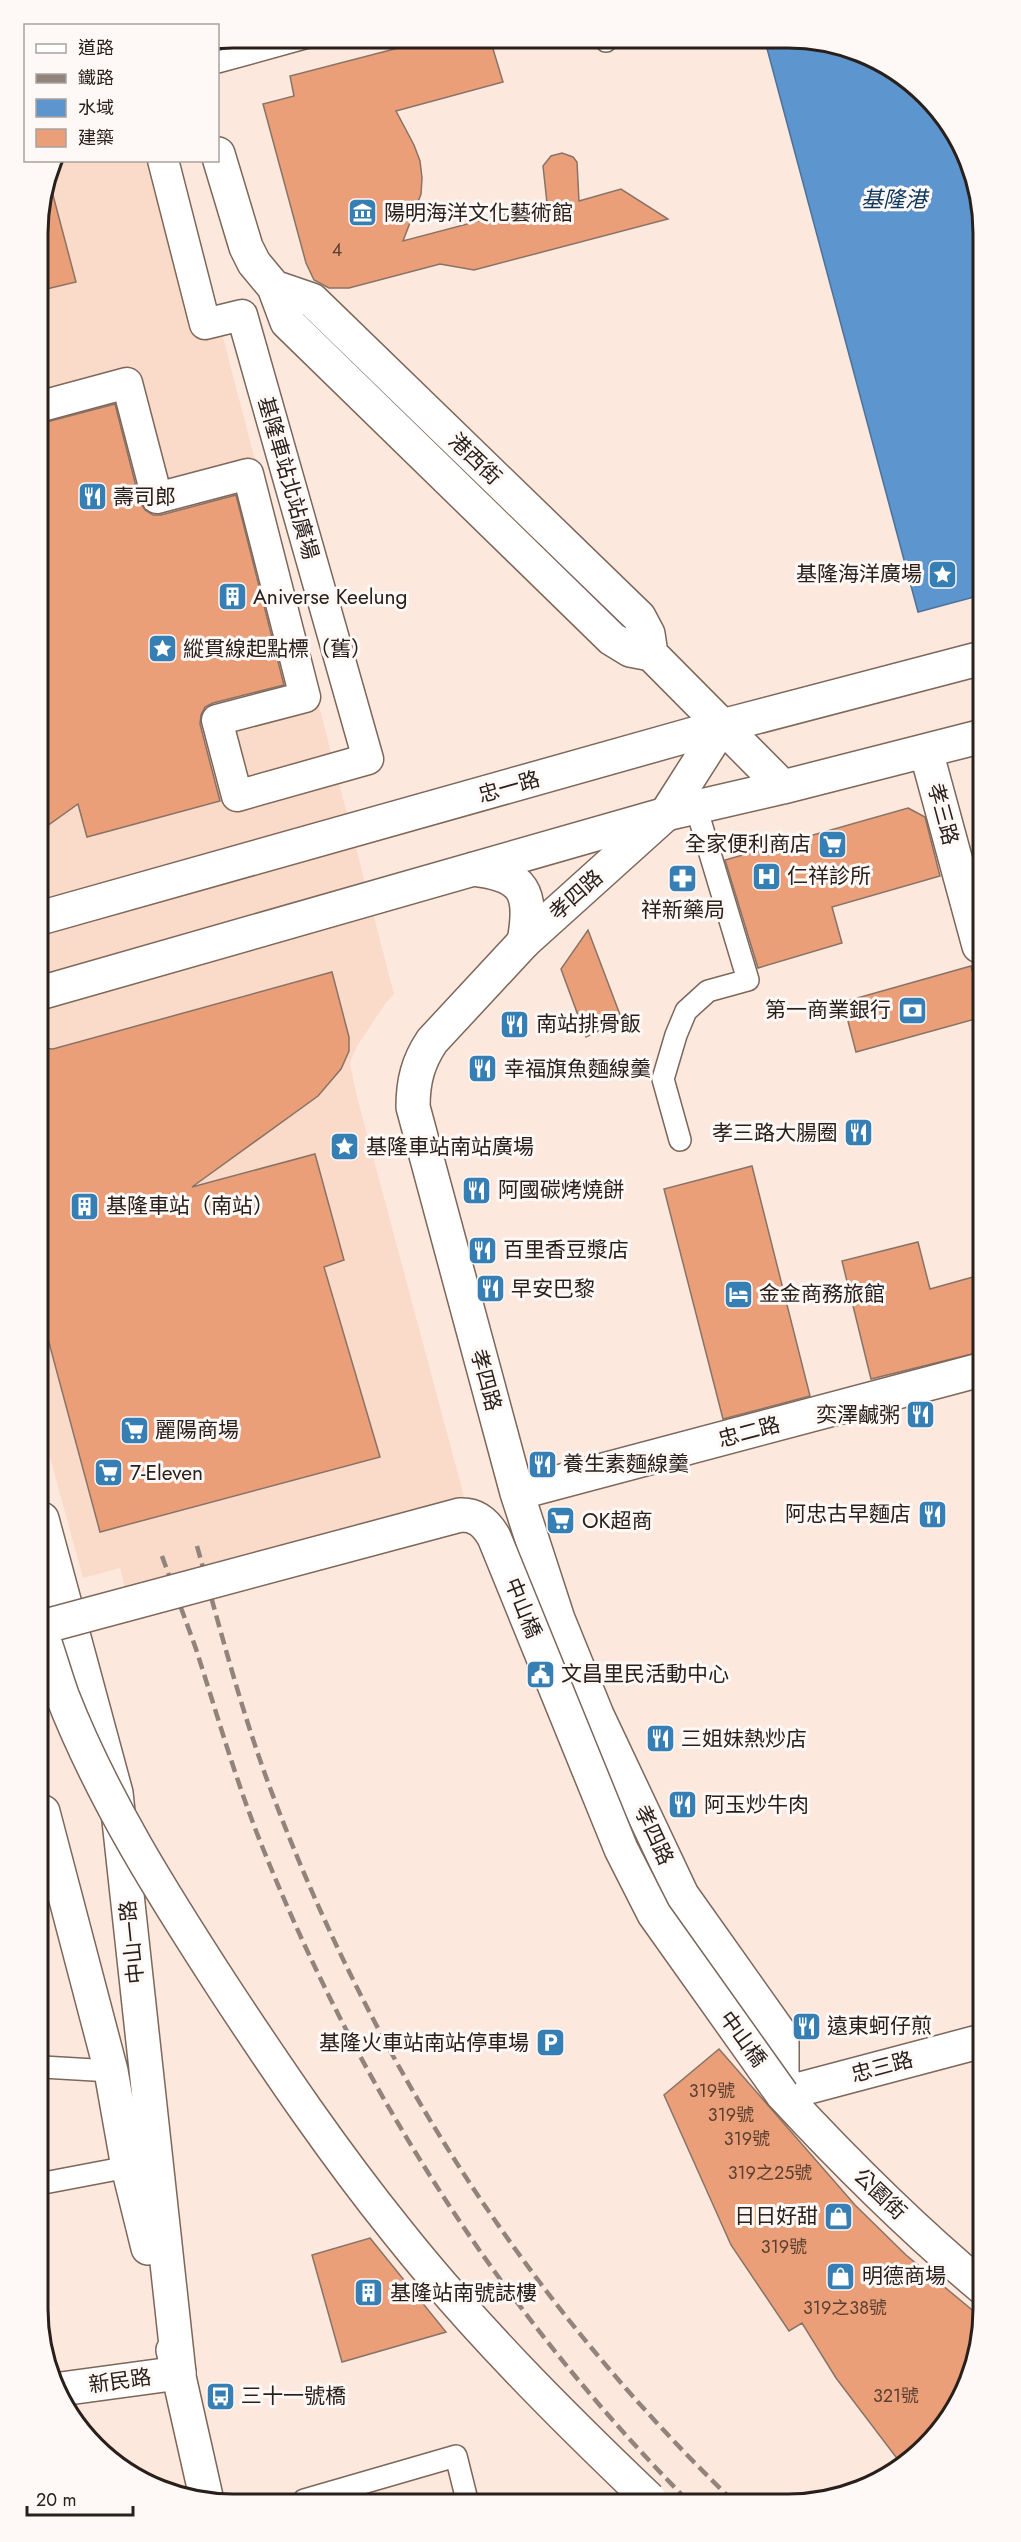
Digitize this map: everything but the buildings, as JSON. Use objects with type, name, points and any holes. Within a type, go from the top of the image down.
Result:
[{"type":"main road","name":"港西街","points":[[219,157],[246,247],[254,263],[274,287],[312,300],[639,617],[648,634],[651,654],[783,787]]},
{"type":"main road","name":"忠一路","points":[[48,916],[722,726],[973,660]]},
{"type":"main road","name":"孝四路","points":[[722,726],[681,810],[524,942],[432,1041],[421,1057],[413,1082],[412,1107],[517,1493],[558,1619],[578,1669],[682,1895],[782,2036],[782,2094]]},
{"type":"main road","points":[[48,991],[681,810],[783,787],[973,738]]},
{"type":"main road","name":"孝三路","points":[[926,751],[973,924]]},
{"type":"main road","points":[[471,869],[504,875],[516,881],[522,889],[527,915],[524,942]]},
{"type":"main road","name":"忠二路","points":[[517,1493],[973,1372]]},
{"type":"main road","name":"中山橋","points":[[48,1625],[460,1515],[469,1514],[479,1519],[494,1537],[616,1838],[641,1890],[654,1914],[782,2094]]},
{"type":"main road","name":"中山一路","points":[[48,1542],[116,1793],[179,2373]]},
{"type":"main road","points":[[48,1652],[62,1695],[100,1778],[142,1857],[269,2057],[337,2154],[396,2231],[457,2303],[540,2392],[644,2494]]},
{"type":"main road","name":"中山一路","points":[[48,1835],[111,2072],[128,2167],[179,2373],[205,2491]]},
{"type":"main road","name":"忠三路","points":[[782,2094],[973,2043]]},
{"type":"main road","name":"公園街","points":[[782,2094],[834,2150],[928,2240],[973,2279]]},
{"type":"main road","name":"新民路","points":[[66,2388],[179,2373]]},
{"type":"street","name":"基隆車站北站廣場","points":[[48,405],[127,383],[157,498],[248,474],[305,697],[217,720],[237,796],[368,759],[242,315],[206,324],[164,162]]},
{"type":"lane","points":[[219,62],[269,48]]},
{"type":"lane","points":[[680,1140],[663,1080],[686,1011],[708,991],[748,980],[681,810]]},
{"type":"lane","points":[[48,2067],[111,2072]]},
{"type":"lane","points":[[48,2182],[128,2167]]},
{"type":"lane","points":[[325,2494],[456,2456],[466,2494]]},
{"type":"shaded area","points":[[62,162],[177,162],[394,994],[357,1046],[350,1063],[356,1093],[467,1508],[126,1592],[120,1568],[83,1578],[48,1450],[48,221],[54,185]]},
{"type":"water","name":"基隆港","points":[[767,48],[800,48],[824,52],[870,67],[891,79],[919,102],[935,120],[959,162],[967,185],[973,233],[973,597],[918,612]]},
{"type":"railway","points":[[197,1546],[243,1707],[275,1801],[315,1898],[360,1993],[410,2085],[464,2175],[524,2261],[588,2343],[657,2423],[726,2494]]},
{"type":"railway","points":[[162,1556],[196,1649],[236,1776],[264,1851],[302,1940],[345,2028],[392,2113],[443,2196],[498,2276],[556,2353],[619,2428],[681,2494]]},
{"type":"place","name":"陽明海洋文化藝術館","points":[[363,213]]},
{"type":"place","name":"壽司郎","points":[[92,497]]},
{"type":"place","name":"基隆海洋廣場","points":[[943,574]]},
{"type":"place","name":"Aniverse Keelung","points":[[232,597]]},
{"type":"place","name":"縱貫線起點標（舊）","points":[[162,649]]},
{"type":"place","name":"全家便利商店","points":[[832,844]]},
{"type":"place","name":"仁祥診所","points":[[766,876]]},
{"type":"place","name":"祥新藥局","points":[[683,879]]},
{"type":"place","name":"第一商業銀行","points":[[912,1010]]},
{"type":"place","name":"南站排骨飯","points":[[515,1024]]},
{"type":"place","name":"幸福旗魚麵線羹","points":[[483,1069]]},
{"type":"place","name":"孝三路大腸圈","points":[[859,1133]]},
{"type":"place","name":"基隆車站南站廣場","points":[[345,1147]]},
{"type":"place","name":"阿國碳烤燒餅","points":[[477,1190]]},
{"type":"place","name":"基隆車站（南站）","points":[[85,1206]]},
{"type":"place","name":"百里香豆漿店","points":[[482,1250]]},
{"type":"place","name":"早安巴黎","points":[[490,1289]]},
{"type":"place","name":"金金商務旅館","points":[[738,1294]]},
{"type":"place","name":"奕澤鹹粥","points":[[921,1415]]},
{"type":"place","name":"麗陽商場","points":[[134,1430]]},
{"type":"place","name":"養生素麵線羹","points":[[542,1464]]},
{"type":"place","name":"7-Eleven","points":[[109,1473]]},
{"type":"place","name":"阿忠古早麵店","points":[[932,1514]]},
{"type":"place","name":"OK超商","points":[[561,1521]]},
{"type":"place","name":"文昌里民活動中心","points":[[540,1674]]},
{"type":"place","name":"三姐妹熱炒店","points":[[660,1739]]},
{"type":"place","name":"阿玉炒牛肉","points":[[683,1805]]},
{"type":"place","name":"遠東蚵仔煎","points":[[806,2026]]},
{"type":"place","name":"基隆火車站南站停車場","points":[[550,2043]]},
{"type":"place","name":"日日好甜","points":[[839,2216]]},
{"type":"place","name":"明德商場","points":[[841,2276]]},
{"type":"place","name":"基隆站南號誌樓","points":[[369,2293]]},
{"type":"place","name":"三十一號橋","points":[[220,2396]]}]
